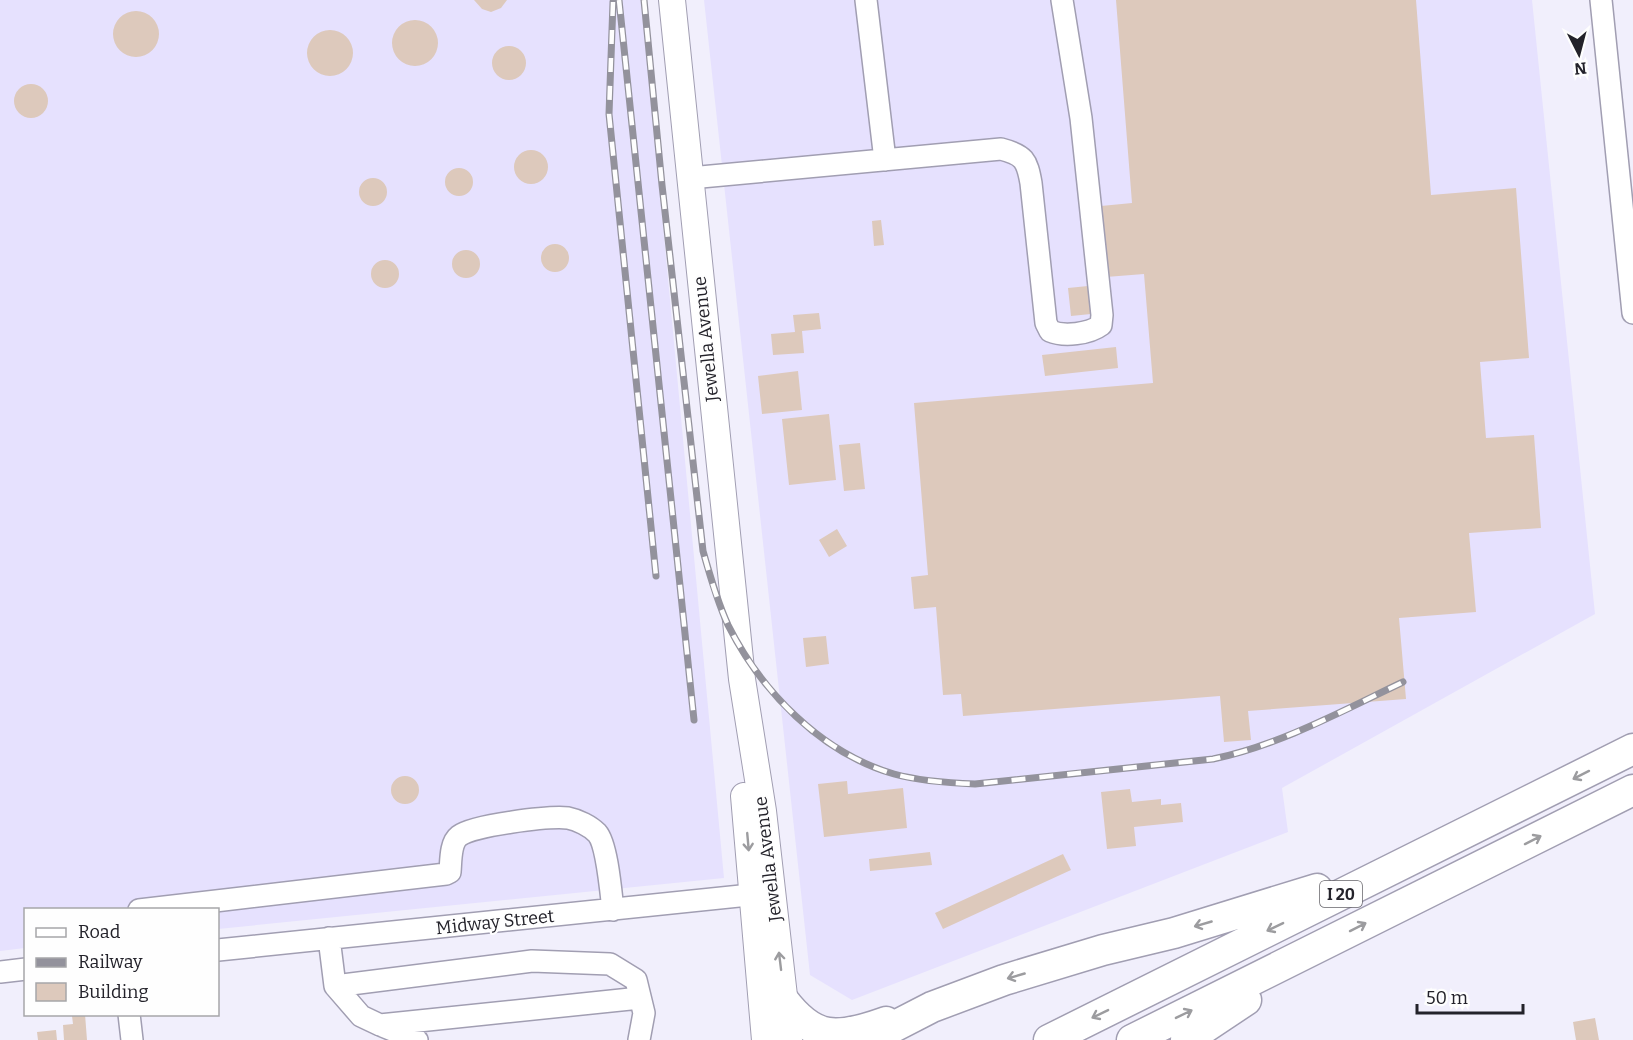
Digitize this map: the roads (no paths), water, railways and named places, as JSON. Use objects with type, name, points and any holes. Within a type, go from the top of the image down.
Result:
[{"type":"highway","name":"I 20","points":[[1049,1040],[1633,749]]},
{"type":"highway","name":"I 20","points":[[1132,1040],[1633,790]]},
{"type":"highway","points":[[784,1001],[799,1027],[806,1033],[823,1040],[861,1031],[1004,980],[1281,901],[1419,855]]},
{"type":"highway","points":[[1186,1040],[1325,944]]},
{"type":"highway","points":[[868,1040],[932,1007]]},
{"type":"main road","name":"Jewella Avenue","points":[[672,0],[742,679],[761,800],[765,1040]]},
{"type":"main road","name":"Jewella Avenue","points":[[762,893],[784,1001],[789,1040]]},
{"type":"street","points":[[866,0],[885,160]]},
{"type":"street","points":[[690,178],[1001,149],[1019,154],[1028,166],[1047,323],[1050,331],[1058,334],[1093,330],[1101,325],[1102,315],[1081,118],[1062,0]]},
{"type":"street","points":[[1601,0],[1633,313]]},
{"type":"street","points":[[148,908],[446,874],[450,872],[453,843],[459,836],[471,831],[525,820],[567,818],[588,826],[599,835],[613,910]]},
{"type":"street","name":"Midway Street","points":[[219,950],[762,893]]},
{"type":"street","points":[[329,938],[335,986],[361,1016],[417,1040]]},
{"type":"street","points":[[335,986],[532,962],[610,964],[636,980],[644,1013],[639,1040]]},
{"type":"street","points":[[0,972],[24,969]]},
{"type":"street","points":[[380,1026],[640,998]]},
{"type":"street","points":[[129,1016],[132,1040]]},
{"type":"railway","points":[[619,0],[694,720]]},
{"type":"railway","points":[[644,0],[703,551],[720,607],[728,625],[758,673],[796,716],[818,735],[867,764],[894,774],[914,778],[975,784],[1213,759],[1286,736],[1403,682]]},
{"type":"railway","points":[[613,2],[609,114],[656,576]]}]
